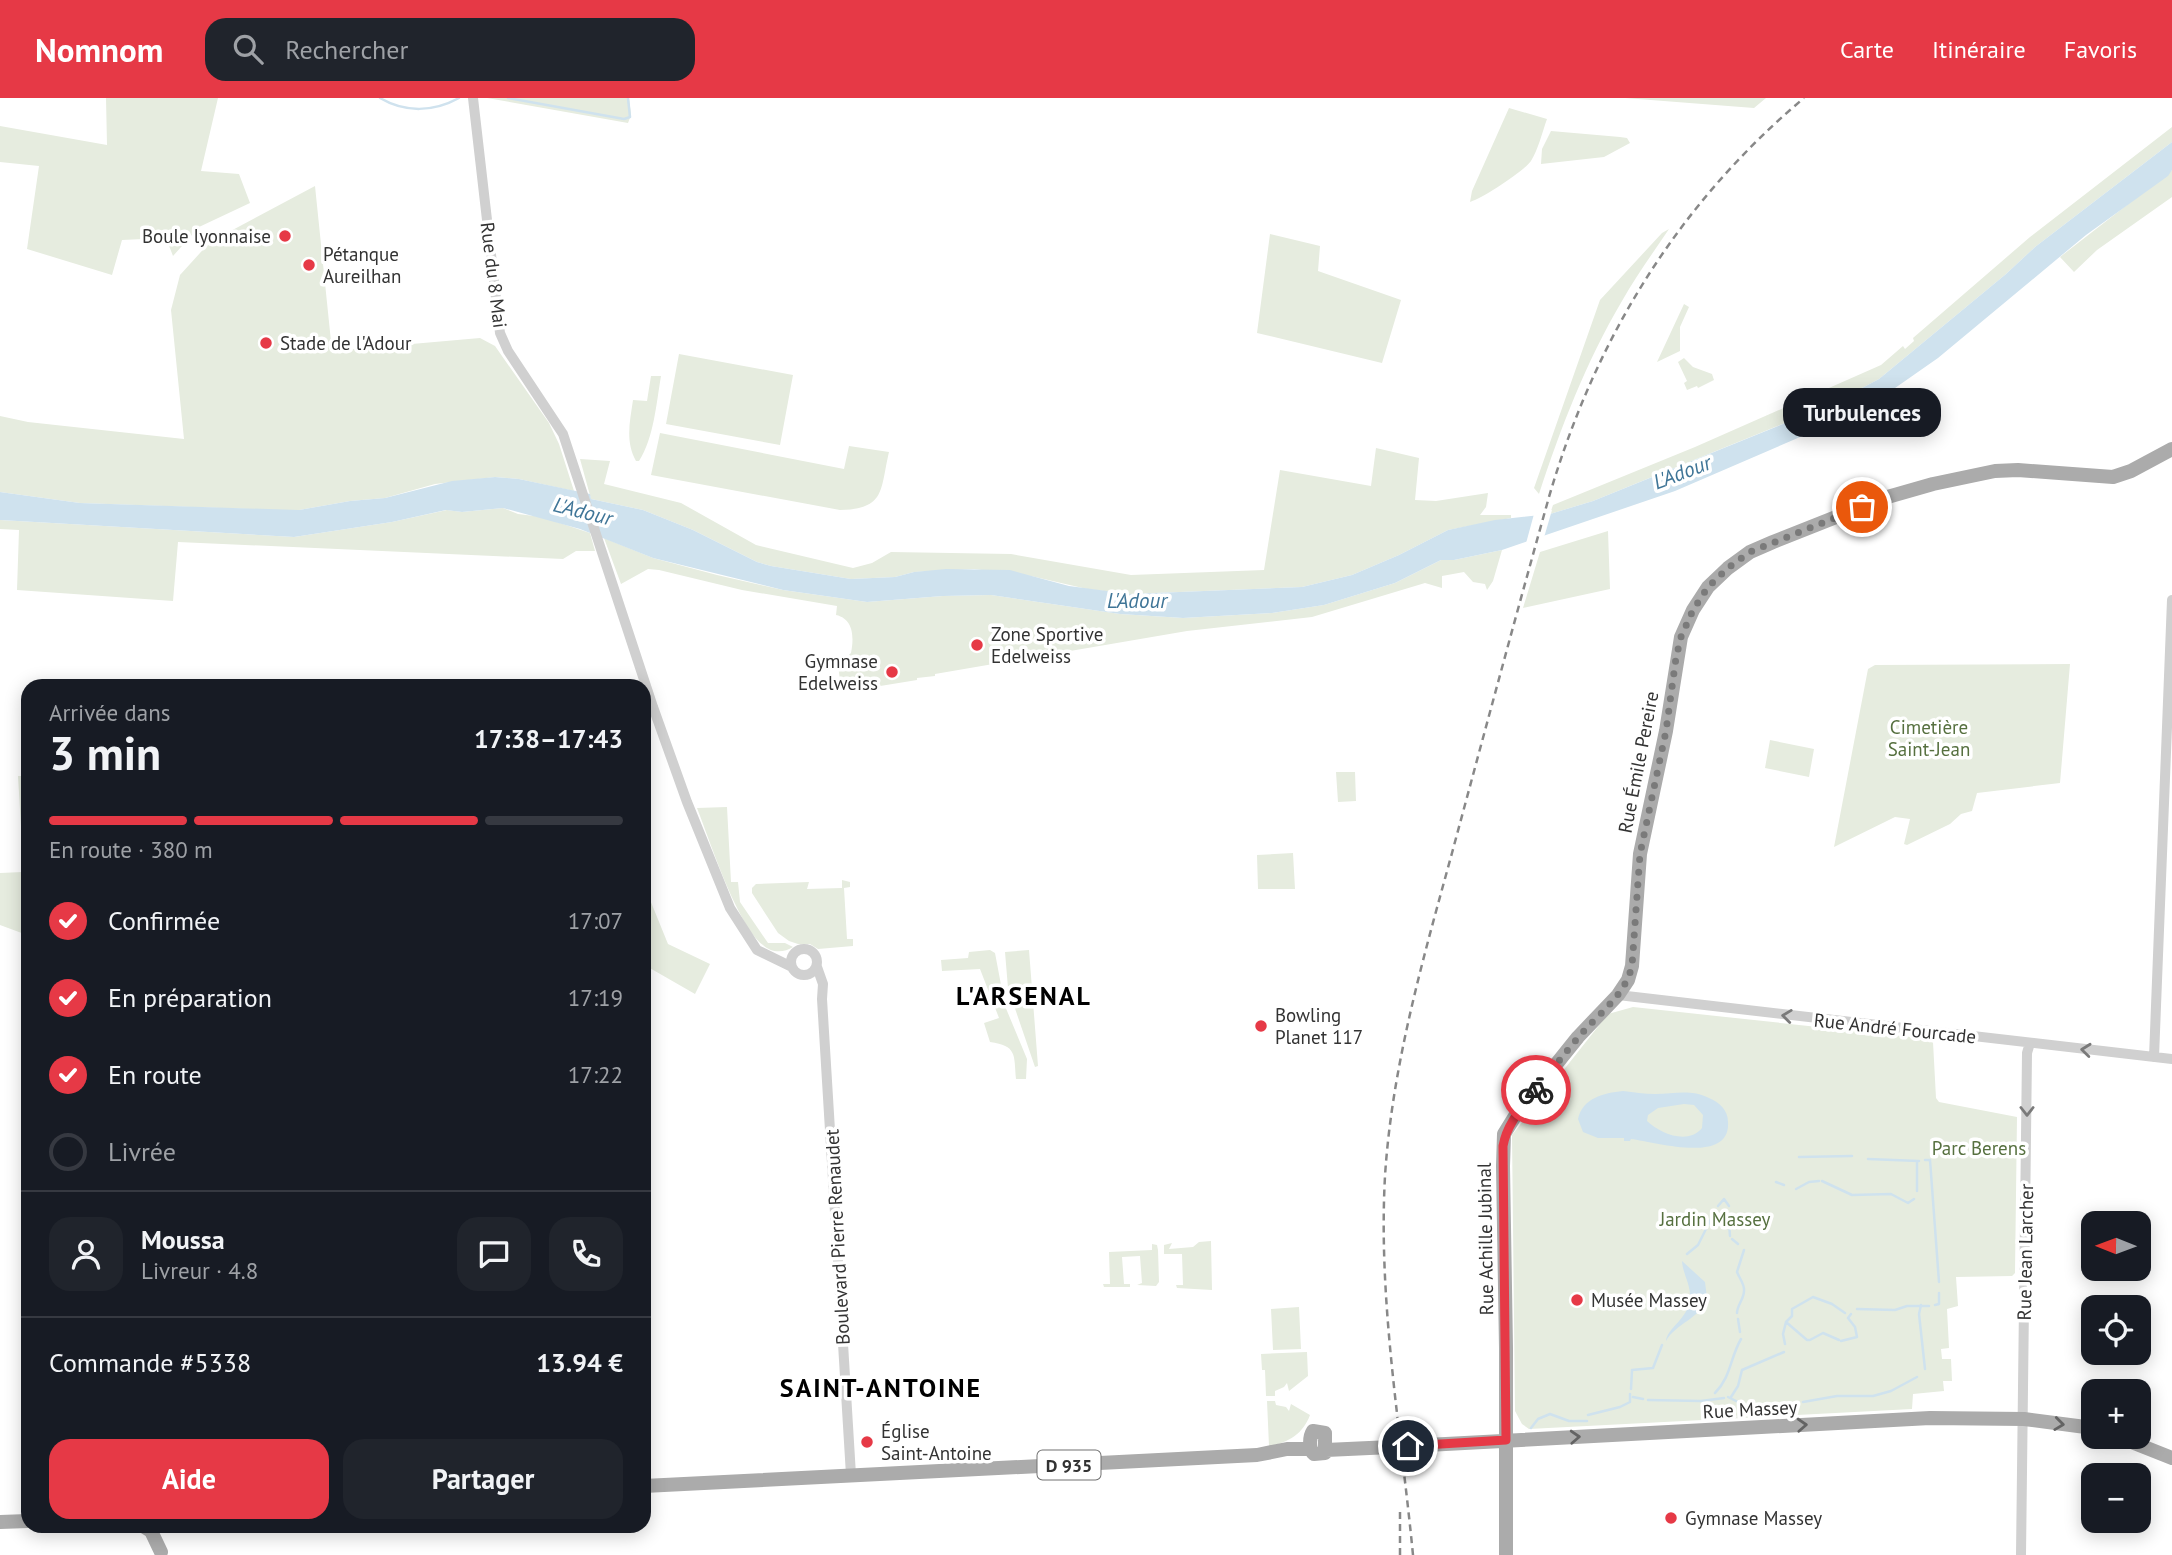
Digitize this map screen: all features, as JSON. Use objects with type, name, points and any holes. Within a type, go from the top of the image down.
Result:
[{"type":"main road","name":"Rue Émile Pereire","points":[[1618,995],[1628,980],[1632,966],[1640,854],[1666,731],[1676,658],[1681,637],[1693,610],[1708,587],[1738,560],[1773,542],[1884,498],[1970,475],[2018,470],[2113,477],[2131,471],[2172,449]]},
{"type":"main road","name":"Rue Achille Jubinal","points":[[1506,1555],[1504,1134],[1517,1113],[1578,1037],[1618,995]]},
{"type":"main road","name":"Rue Massey","points":[[1408,1446],[1930,1418],[2024,1419],[2081,1426]]},
{"type":"main road","name":"D 935","points":[[651,1486],[1257,1455],[1316,1445],[1391,1447]]},
{"type":"main road","points":[[2149,1449],[2172,1458]]},
{"type":"main road","points":[[0,1522],[21,1521]]},
{"type":"main road","points":[[152,1533],[161,1554]]},
{"type":"main road","points":[[161,1533],[161,1554]]},
{"type":"street","name":"Rue du 8 Mai","points":[[473,98],[500,333],[508,351],[563,434],[645,679]]},
{"type":"street","points":[[2154,1057],[2172,600]]},
{"type":"street","name":"Rue du 8 Mai","points":[[651,697],[675,768],[730,908],[757,950],[774,958]]},
{"type":"street","points":[[807,949],[814,953],[817,967],[807,975],[799,975],[792,967],[774,958],[807,949]]},
{"type":"street","points":[[792,967],[791,958],[796,951]]},
{"type":"street","name":"Boulevard Pierre Renaudet","points":[[817,967],[822,984],[850,1475]]},
{"type":"street","name":"Boulevard Pierre Renaudet","points":[[807,975],[822,999]]},
{"type":"street","name":"Rue André Fourcade","points":[[1618,995],[2172,1059]]},
{"type":"street","name":"Rue Jean Larcher","points":[[2021,1555],[2027,1053],[2030,1043]]},
{"type":"green space","points":[[106,98],[218,98],[201,171],[239,174],[250,203],[199,227],[173,256],[166,238],[122,240],[112,275],[27,249],[39,166],[0,162],[0,126],[107,145]]},
{"type":"green space","points":[[487,98],[629,98],[631,115],[628,123]]},
{"type":"green space","points":[[1625,98],[1766,98],[1754,108]]},
{"type":"green space","points":[[1509,108],[1547,119],[1536,152],[1520,171],[1470,202],[1472,191]]},
{"type":"green space","points":[[2172,127],[2172,142],[2035,247],[1879,379],[1830,405],[1593,501],[1550,514],[1553,505],[1695,447],[1881,365],[1903,346],[1905,349],[1914,341],[1913,338],[2030,237]]},
{"type":"green space","points":[[1551,131],[1627,138],[1630,143],[1604,157],[1541,164],[1542,149]]},
{"type":"green space","points":[[2172,170],[2172,197],[2097,250],[2074,272],[2060,257]]},
{"type":"green space","name":"Stade de l'Adour","points":[[315,186],[332,351],[480,338],[495,346],[549,423],[559,444],[574,491],[519,479],[495,477],[435,484],[385,498],[299,510],[80,503],[0,492],[0,416],[28,422],[184,439],[171,310],[180,275],[210,242]]},
{"type":"green space","points":[[1669,229],[1627,292],[1597,347],[1565,420],[1539,494],[1534,488],[1600,300],[1662,233]]},
{"type":"green space","points":[[1270,234],[1320,246],[1318,271],[1401,300],[1382,363],[1257,333]]},
{"type":"green space","points":[[1684,304],[1689,307],[1680,327],[1680,351],[1657,362]]},
{"type":"green space","points":[[679,354],[793,375],[780,445],[666,424]]},
{"type":"green space","points":[[1684,358],[1693,367],[1712,374],[1714,380],[1687,390],[1684,383],[1687,381],[1678,362]]},
{"type":"green space","points":[[651,376],[661,376],[656,409],[648,442],[639,461],[636,461],[629,439],[633,400],[647,401]]},
{"type":"green space","points":[[660,433],[844,469],[849,446],[889,452],[882,487],[873,501],[855,509],[840,510],[651,475]]},
{"type":"green space","points":[[1376,448],[1419,458],[1415,500],[1436,501],[1488,493],[1486,507],[1480,515],[1511,515],[1511,518],[1448,530],[1352,575],[1302,587],[1130,594],[1087,589],[1031,576],[974,569],[851,579],[757,562],[693,530],[643,510],[591,499],[580,459],[610,461],[604,484],[681,503],[756,545],[853,568],[872,563],[891,552],[1011,554],[1131,575],[1264,570],[1280,470],[1371,486]]},
{"type":"green space","points":[[503,508],[518,514],[542,517],[590,533],[595,551],[576,551],[563,559],[178,542],[173,601],[17,590],[19,530],[0,529],[0,520],[294,537],[392,522],[447,510],[462,512]]},
{"type":"green space","points":[[1608,531],[1610,589],[1523,608],[1540,552]]},
{"type":"green space","name":"Zone Sportive Edelweiss","points":[[604,538],[653,558],[717,575],[783,590],[867,602],[991,595],[1120,614],[1183,618],[1272,613],[1324,605],[1395,583],[1441,560],[1454,560],[1502,550],[1493,581],[1487,590],[1485,584],[1473,582],[1464,572],[1442,576],[1442,588],[1425,583],[1312,617],[1187,631],[935,674],[917,680],[868,688],[841,688],[838,665],[851,653],[852,635],[846,621],[836,615],[837,606],[742,590],[659,570],[648,569],[621,584]]},
{"type":"green space","name":"Cimetière Saint-Jean","points":[[2070,664],[2060,783],[1977,793],[1972,811],[1961,814],[1950,824],[1907,845],[1904,844],[1910,819],[1895,817],[1834,847],[1868,669],[1875,665]]},
{"type":"green space","points":[[1770,740],[1814,749],[1809,777],[1765,768]]},
{"type":"green space","points":[[1336,772],[1355,772],[1356,801],[1338,802]]},
{"type":"green space","points":[[18,776],[21,776],[21,826]]},
{"type":"green space","points":[[727,807],[731,882],[738,882],[740,902],[768,943],[785,943],[793,947],[789,949],[774,951],[766,948],[753,935],[734,902],[697,808]]},
{"type":"green space","points":[[1293,853],[1295,889],[1258,889],[1257,855]]},
{"type":"green space","points":[[21,872],[21,933],[0,925],[0,873]]},
{"type":"green space","points":[[842,880],[850,882],[850,887],[844,888],[847,939],[853,939],[853,946],[818,949],[810,944],[789,941],[778,933],[752,893],[756,884],[809,882],[807,889],[842,888]]},
{"type":"green space","points":[[651,902],[668,944],[710,964],[695,994],[651,969]]},
{"type":"green space","points":[[990,950],[995,953],[1005,1006],[1027,1059],[1026,1079],[1016,1079],[1014,1057],[1010,1049],[990,1042],[984,1023],[999,1018],[980,969],[942,971],[941,960],[968,958],[969,952]]},
{"type":"green space","points":[[1029,950],[1038,1066],[1035,1067],[1008,988],[1005,952]]},
{"type":"green space","name":"Jardin Massey","points":[[1633,1007],[1911,1037],[1933,1042],[1936,1098],[1939,1102],[2017,1117],[2015,1273],[2012,1276],[1956,1277],[1958,1306],[1947,1309],[1949,1348],[1941,1349],[1942,1359],[1951,1359],[1952,1381],[1943,1381],[1944,1391],[1913,1394],[1912,1409],[1529,1429],[1522,1424],[1515,1411],[1512,1135],[1608,1014]]},
{"type":"green space","points":[[1211,1241],[1212,1290],[1177,1288],[1176,1285],[1183,1285],[1182,1254],[1164,1254],[1164,1245],[1172,1243],[1169,1249],[1193,1247],[1199,1242]]},
{"type":"green space","points":[[1152,1244],[1157,1245],[1158,1250],[1159,1282],[1156,1286],[1137,1285],[1142,1283],[1140,1256],[1122,1257],[1124,1284],[1130,1284],[1130,1287],[1104,1287],[1103,1284],[1110,1284],[1109,1252],[1152,1250]]},
{"type":"green space","points":[[1299,1307],[1301,1349],[1273,1350],[1271,1309]]},
{"type":"green space","points":[[1307,1352],[1308,1376],[1289,1391],[1287,1383],[1275,1391],[1275,1396],[1266,1396],[1261,1354]]},
{"type":"green space","points":[[1267,1401],[1275,1401],[1276,1405],[1286,1407],[1289,1411],[1291,1404],[1310,1415],[1294,1436],[1269,1446]]},
{"type":"water","name":"L'Adour","points":[[2172,142],[2172,170],[2168,176],[2086,235],[1938,358],[1875,402],[1675,491],[1502,550],[1454,560],[1441,560],[1395,583],[1324,605],[1272,613],[1183,618],[1120,614],[991,595],[867,602],[783,590],[653,558],[580,529],[503,508],[462,512],[446,510],[392,522],[294,537],[0,520],[0,492],[80,503],[299,510],[385,498],[452,481],[495,477],[519,479],[590,494],[591,499],[643,510],[693,530],[757,562],[851,579],[895,577],[946,569],[1010,570],[1069,586],[1130,594],[1302,587],[1352,575],[1448,530],[1495,520],[1550,514],[1593,501],[1830,405],[1879,379],[2035,247]]},
{"type":"water","points":[[1623,1091],[1702,1095],[1725,1110],[1728,1118],[1726,1135],[1717,1143],[1690,1148],[1631,1139],[1624,1141],[1624,1138],[1598,1138],[1583,1132],[1578,1119],[1584,1106],[1601,1095]],"holes":[[[1694,1105],[1703,1115],[1702,1128],[1689,1136],[1674,1136],[1647,1121],[1648,1115],[1658,1108]]]},
{"type":"water","points":[[1682,1261],[1705,1282],[1707,1298],[1699,1311],[1666,1341],[1667,1336],[1686,1312],[1690,1299]]},
{"type":"pier","points":[[1552,510],[1543,541],[1525,547],[1534,514]]},
{"type":"waterway","points":[[380,98],[399,106],[419,109],[440,106],[459,98]]},
{"type":"waterway","points":[[508,98],[624,119],[630,117],[628,98]]},
{"type":"waterway","points":[[1799,1157],[1852,1156]]},
{"type":"waterway","points":[[1868,1159],[1919,1161]]},
{"type":"waterway","points":[[1925,1160],[1930,1160],[1939,1282]]},
{"type":"waterway","points":[[1917,1161],[1917,1191]]},
{"type":"waterway","points":[[1796,1189],[1809,1182],[1819,1181]]},
{"type":"waterway","points":[[1822,1181],[1852,1195],[1891,1194],[1908,1203],[1914,1199]]},
{"type":"waterway","points":[[1776,1182],[1784,1185]]},
{"type":"waterway","points":[[1718,1206],[1724,1199],[1729,1206]]},
{"type":"waterway","points":[[1687,1254],[1698,1245],[1714,1213]]},
{"type":"waterway","points":[[1730,1215],[1730,1221]]},
{"type":"waterway","points":[[1729,1223],[1730,1236]]},
{"type":"waterway","points":[[1732,1239],[1738,1244]]},
{"type":"waterway","points":[[1737,1313],[1744,1292],[1737,1272],[1744,1250]]},
{"type":"waterway","points":[[1935,1305],[1939,1304],[1939,1293]]},
{"type":"waterway","points":[[1786,1322],[1792,1316],[1792,1309],[1813,1297],[1832,1304],[1845,1313]]},
{"type":"waterway","points":[[1921,1305],[1919,1314],[1925,1369]]},
{"type":"waterway","points":[[1857,1309],[1895,1310],[1907,1306],[1929,1306]]},
{"type":"waterway","points":[[1841,1341],[1857,1337],[1855,1327],[1848,1318],[1851,1314]]},
{"type":"waterway","points":[[1738,1319],[1740,1332]]},
{"type":"waterway","points":[[1785,1344],[1783,1334],[1786,1322],[1807,1340],[1823,1333],[1839,1340]]},
{"type":"waterway","points":[[1715,1393],[1727,1374],[1741,1339]]},
{"type":"waterway","points":[[1631,1389],[1632,1370],[1653,1368],[1662,1345]]},
{"type":"waterway","points":[[1731,1397],[1738,1386],[1742,1370],[1784,1352]]},
{"type":"waterway","points":[[1803,1402],[1837,1396],[1873,1396],[1891,1391],[1917,1377]]},
{"type":"waterway","points":[[1588,1415],[1620,1407],[1630,1402],[1630,1394]]},
{"type":"waterway","points":[[1633,1397],[1643,1399]]},
{"type":"waterway","points":[[1728,1397],[1744,1405],[1774,1404]]},
{"type":"waterway","points":[[1648,1400],[1701,1401],[1724,1398]]},
{"type":"waterway","points":[[1783,1404],[1790,1403]]},
{"type":"waterway","points":[[1531,1428],[1538,1419],[1550,1414],[1569,1421],[1587,1421]]},
{"type":"railway","points":[[1413,1555],[1388,1319],[1385,1176],[1394,1094],[1430,933],[1549,497],[1568,439],[1591,383],[1646,278],[1680,229],[1717,183],[1759,139],[1804,98]]},
{"type":"railway","points":[[1400,1511],[1400,1555]]},
{"type":"way so far","points":[[1536,1090],[1578,1037],[1614,1001],[1628,980],[1632,966],[1640,854],[1666,731],[1676,658],[1681,637],[1693,610],[1708,587],[1750,552],[1862,507]]},
{"type":"place","name":"Boule lyonnaise","points":[[285,236]]},
{"type":"place","name":"Pétanque Aureilhan","points":[[309,265]]},
{"type":"place","name":"Stade de l'Adour","points":[[266,343]]},
{"type":"place","name":"Turbulences","points":[[1862,507]]},
{"type":"place","name":"Zone Sportive Edelweiss","points":[[977,645]]},
{"type":"place","name":"Gymnase Edelweiss","points":[[892,672]]},
{"type":"place","name":"Bowling Planet 117","points":[[1261,1026]]},
{"type":"place","name":"Musée Massey","points":[[1577,1300]]},
{"type":"place","name":"Église Saint-Antoine","points":[[867,1442]]},
{"type":"place","name":"Gymnase Massey","points":[[1671,1518]]},
{"type":"district","name":"L'ARSENAL","points":[[1024,995]]},
{"type":"district","name":"SAINT-ANTOINE","points":[[881,1387]]},
{"type":"route","points":[[1408,1446],[1506,1440],[1504,1134],[1536,1090]]},
{"type":"park label","name":"Parc Berens","points":[[1979,1148]]}]
